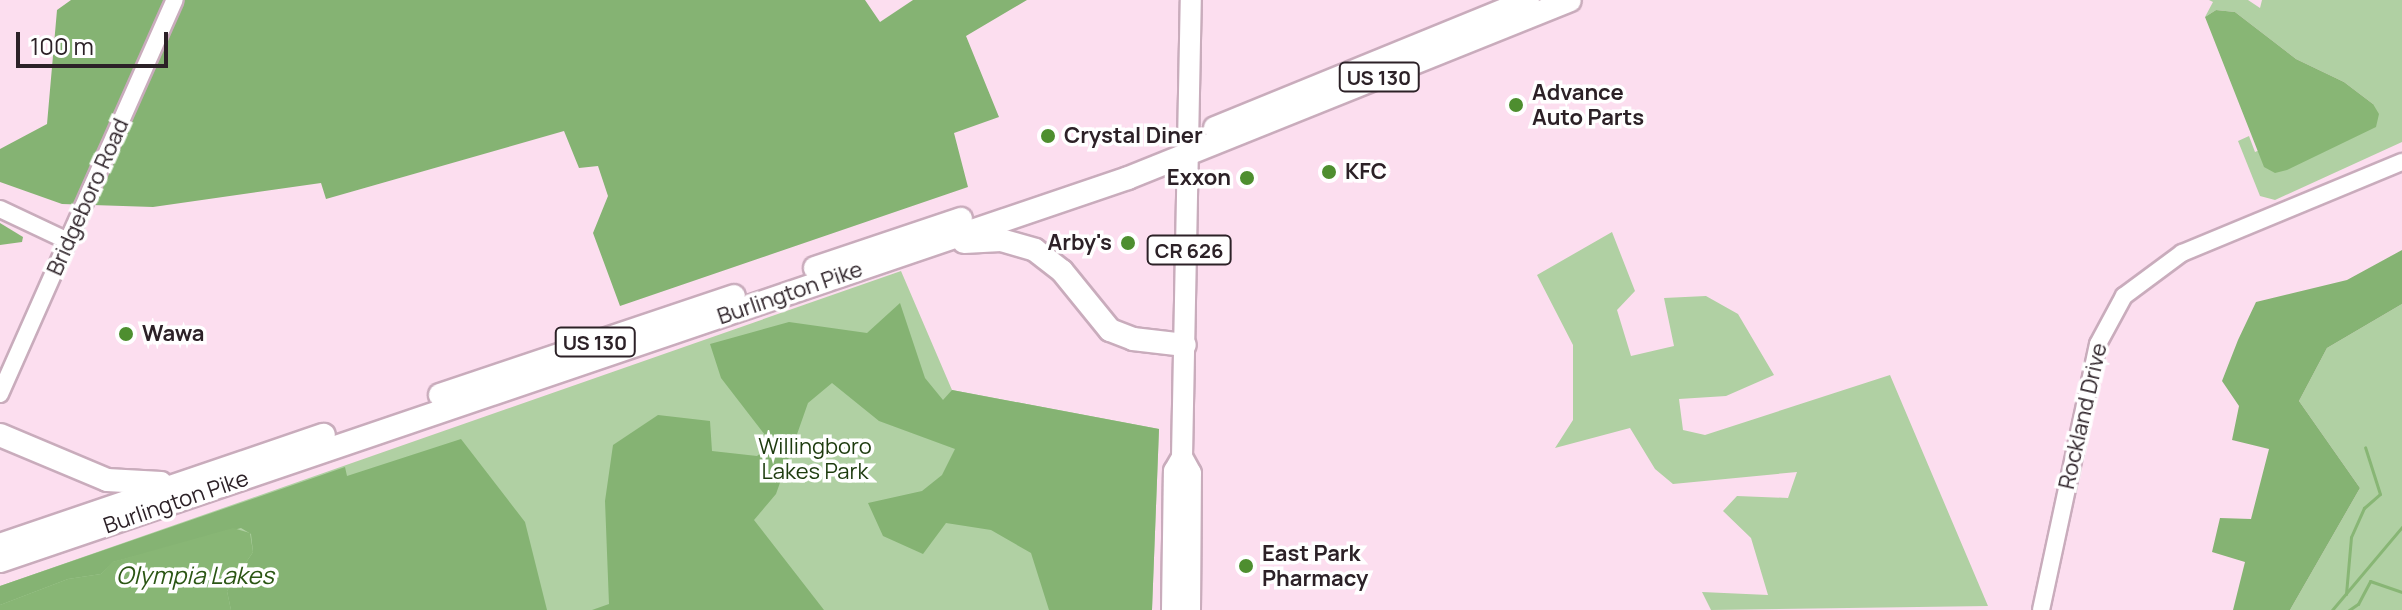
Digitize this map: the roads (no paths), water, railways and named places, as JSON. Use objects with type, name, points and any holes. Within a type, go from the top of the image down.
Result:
[{"type":"highway","name":"Burlington Pike","points":[[0,561],[938,242],[1570,0]]},
{"type":"highway","name":"Burlington Pike","points":[[0,545],[1189,147],[1517,1]]},
{"type":"highway","points":[[938,242],[1001,240],[1035,250],[1062,271],[1110,330],[1133,339],[1185,345]]},
{"type":"highway","points":[[0,435],[107,480],[178,484]]},
{"type":"main road","name":"CR 626","points":[[1172,610],[1174,471],[1182,457],[1191,0]]},
{"type":"main road","name":"CR 626","points":[[1182,457],[1191,473],[1190,610]]},
{"type":"street","name":"Bridgeboro Road","points":[[0,394],[175,0]]},
{"type":"street","name":"Rockland Drive","points":[[2041,610],[2095,355],[2124,296],[2182,253],[2402,162]]},
{"type":"street","points":[[0,209],[68,241]]},
{"type":"water","points":[[2216,10],[2235,12],[2296,59],[2344,82],[2373,104],[2379,114],[2376,127],[2287,170],[2275,173],[2264,167],[2205,17]]},
{"type":"water","points":[[0,223],[23,237],[22,242],[0,245]]},
{"type":"water","name":"Olympia Lakes","points":[[233,528],[250,533],[253,552],[227,591],[231,610],[0,610],[0,605],[68,579],[101,574],[112,562]]},
{"type":"waterway","points":[[2346,594],[2351,537],[2364,508],[2380,494],[2365,447]]},
{"type":"waterway","points":[[2332,610],[2402,527]]},
{"type":"waterway","points":[[2349,610],[2358,604],[2370,581],[2402,592]]},
{"type":"place","name":"Advance Auto Parts","points":[[1516,105]]},
{"type":"place","name":"Crystal Diner","points":[[1048,136]]},
{"type":"place","name":"KFC","points":[[1329,172]]},
{"type":"place","name":"Exxon","points":[[1247,178]]},
{"type":"place","name":"Arby's","points":[[1128,243]]},
{"type":"place","name":"Wawa","points":[[126,334]]},
{"type":"place","name":"East Park Pharmacy","points":[[1246,566]]},
{"type":"park label","name":"Willingboro Lakes Park","points":[[815,458]]}]
